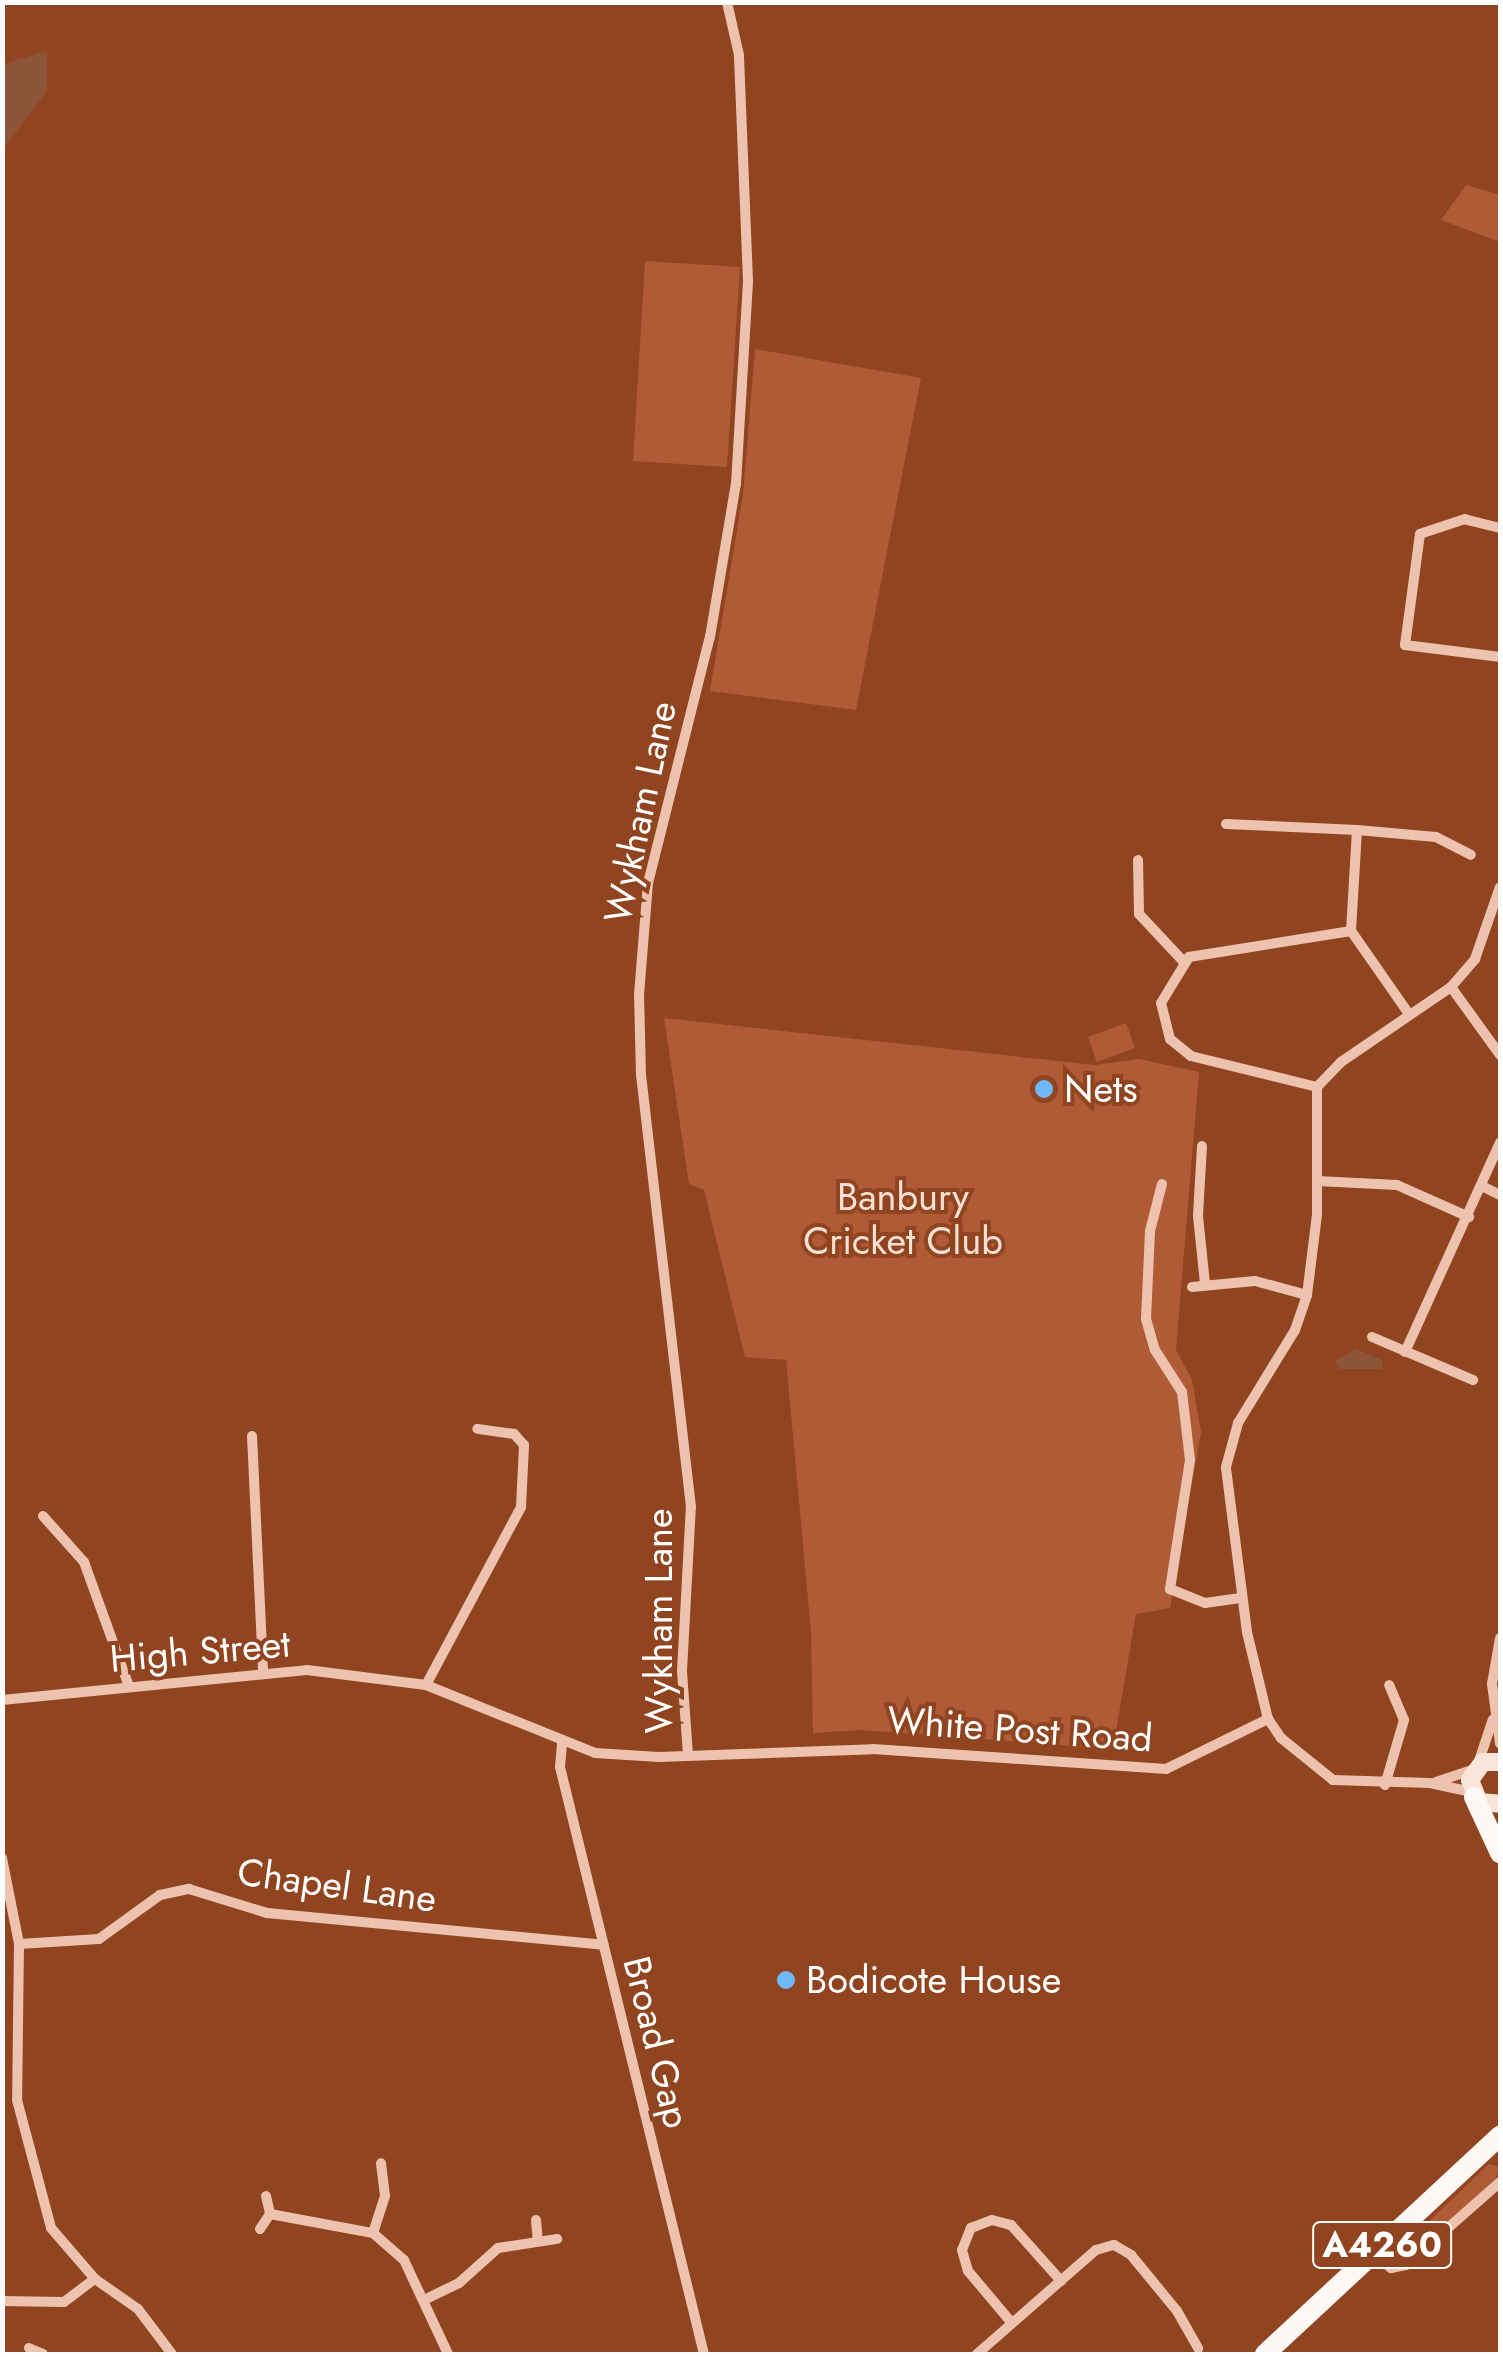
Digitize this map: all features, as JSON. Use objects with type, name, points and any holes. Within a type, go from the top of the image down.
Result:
[{"type":"main road","points":[[1473,1794],[1500,1851]]},
{"type":"main road","points":[[1500,1819],[1500,1851]]},
{"type":"main road","name":"A4260","points":[[1265,2354],[1499,2142]]},
{"type":"street","name":"Wykham Lane","points":[[688,1755],[682,1671],[691,1507],[641,1075],[639,995],[648,883],[710,636],[736,484],[748,281],[740,74],[727,2]]},
{"type":"street","points":[[1500,528],[1465,519],[1420,534],[1405,645],[1500,656]]},
{"type":"street","points":[[1226,824],[1436,837],[1470,854]]},
{"type":"street","points":[[1358,830],[1351,931],[1408,1014]]},
{"type":"street","points":[[1138,860],[1138,914],[1183,962]]},
{"type":"street","points":[[1317,1087],[1408,1014],[1451,987],[1474,959],[1500,887]]},
{"type":"street","points":[[1183,962],[1351,931]]},
{"type":"street","points":[[1183,962],[1161,1002],[1163,1025],[1178,1048],[1317,1087]]},
{"type":"street","points":[[1451,987],[1500,1055]]},
{"type":"street","points":[[1317,1087],[1317,1181],[1307,1294],[1285,1347],[1238,1423],[1226,1468],[1241,1598],[1268,1719],[1313,1770],[1333,1780],[1385,1785],[1430,1783],[1500,1762]]},
{"type":"street","points":[[1406,1352],[1500,1143]]},
{"type":"street","points":[[1202,1146],[1199,1286],[1255,1282],[1307,1294]]},
{"type":"street","points":[[1317,1181],[1397,1184],[1469,1217]]},
{"type":"street","points":[[1162,1184],[1150,1231],[1146,1319],[1155,1350],[1182,1392],[1190,1460],[1170,1589],[1204,1603],[1241,1598]]},
{"type":"street","points":[[1482,1186],[1500,1196]]},
{"type":"street","points":[[1372,1337],[1473,1380]]},
{"type":"street","points":[[426,1684],[521,1507],[524,1444],[514,1434],[477,1429]]},
{"type":"street","points":[[252,1436],[263,1670]]},
{"type":"street","points":[[43,1516],[84,1562],[129,1686]]},
{"type":"street","points":[[1473,1794],[1476,1767],[1494,1713],[1500,1638]]},
{"type":"street","name":"High Street","points":[[2,1700],[263,1670],[426,1684],[475,1700],[562,1744],[632,1757],[688,1755]]},
{"type":"street","points":[[1385,1785],[1404,1720],[1389,1685]]},
{"type":"street","points":[[1494,1713],[1500,1743]]},
{"type":"street","name":"White Post Road","points":[[688,1755],[808,1747],[1166,1770],[1268,1719]]},
{"type":"street","name":"Broad Gap","points":[[562,1744],[560,1767],[704,2354]]},
{"type":"street","points":[[1430,1783],[1500,1804]]},
{"type":"street","points":[[2,1858],[20,1944],[18,2100],[51,2228],[95,2278],[138,2310],[172,2354]]},
{"type":"street","name":"Chapel Lane","points":[[20,1944],[99,1939],[160,1895],[189,1889],[267,1913],[602,1945]]},
{"type":"street","points":[[2,2103],[18,2100]]},
{"type":"street","points":[[373,2233],[386,2196],[380,2164]]},
{"type":"street","points":[[1372,2254],[1391,2268],[1406,2265],[1500,2182]]},
{"type":"street","points":[[260,2229],[270,2214],[266,2196]]},
{"type":"street","points":[[270,2214],[373,2233],[404,2260],[448,2354]]},
{"type":"street","points":[[536,2220],[538,2241]]},
{"type":"street","points":[[1011,2322],[968,2271],[962,2250],[972,2228],[992,2220],[1011,2225],[1060,2282]]},
{"type":"street","points":[[424,2300],[459,2283],[498,2248],[558,2238]]},
{"type":"street","points":[[977,2354],[991,2350],[1011,2322],[1096,2250],[1122,2248],[1190,2327],[1198,2348]]},
{"type":"street","points":[[2,2301],[64,2302],[95,2278]]},
{"type":"street","points":[[28,2348],[43,2354]]},
{"type":"green space","points":[[1466,185],[1500,195],[1500,242],[1441,220]]},
{"type":"green space","points":[[645,261],[740,267],[727,467],[633,461]]},
{"type":"green space","points":[[755,349],[921,378],[856,710],[710,691],[743,494]]},
{"type":"green space","name":"Banbury Cricket Club","points":[[664,1018],[1095,1065],[1139,1059],[1199,1072],[1176,1350],[1192,1380],[1201,1432],[1170,1608],[1136,1614],[1113,1749],[861,1730],[813,1733],[811,1631],[786,1360],[745,1357],[704,1190],[689,1184]]},
{"type":"green space","points":[[1126,1023],[1135,1048],[1097,1062],[1088,1037]]},
{"type":"green space","points":[[1489,2164],[1500,2167],[1495,2181],[1401,2263],[1388,2260]]},
{"type":"shaded area","points":[[47,51],[47,91],[3,149],[3,64]]},
{"type":"shaded area","points":[[1356,1349],[1382,1360],[1382,1369],[1339,1369],[1335,1361]]},
{"type":"place","name":"Nets","points":[[1044,1089]]},
{"type":"place","name":"Bodicote House","points":[[786,1980]]}]
